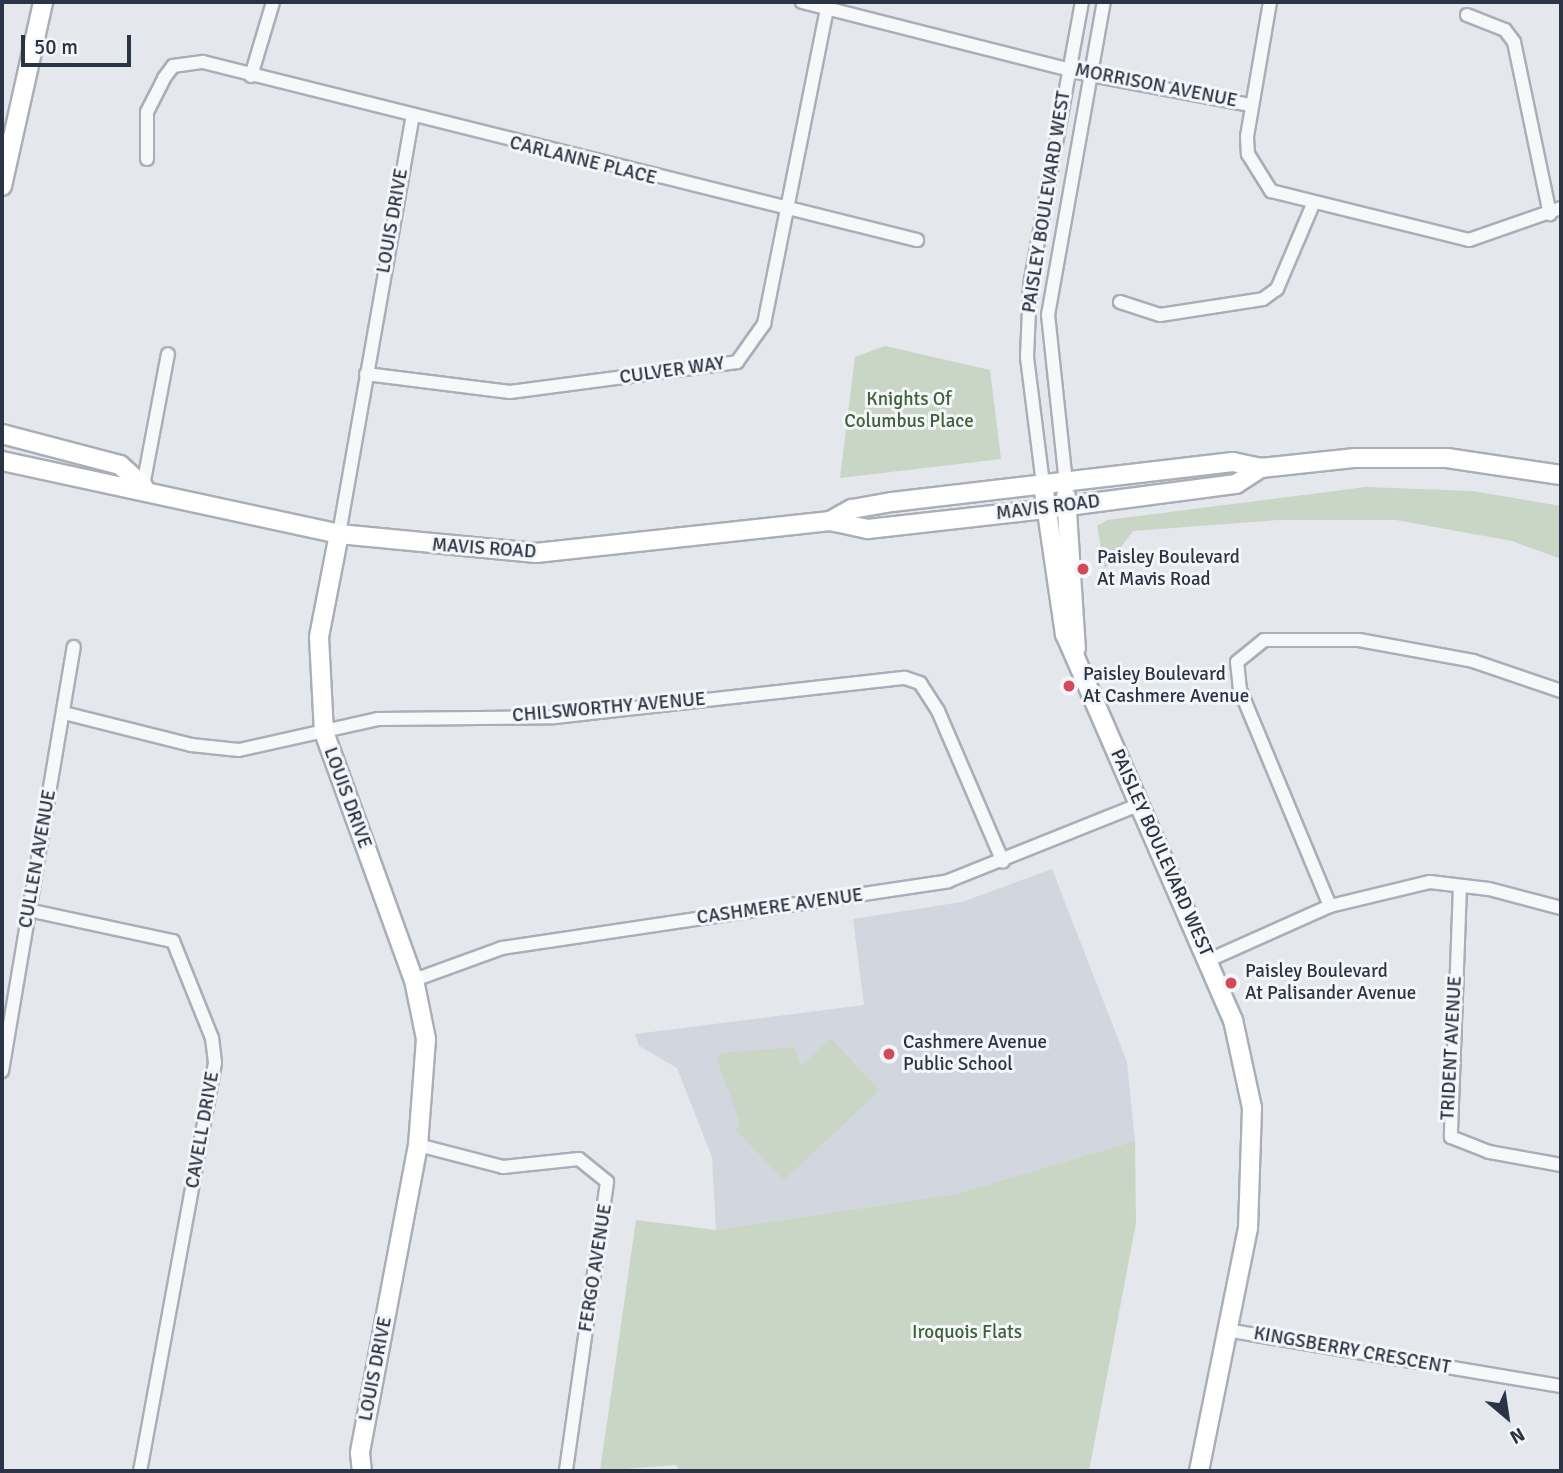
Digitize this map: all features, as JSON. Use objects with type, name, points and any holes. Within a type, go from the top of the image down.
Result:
[{"type":"street","points":[[2,186],[43,2]]},
{"type":"street","points":[[251,76],[273,2]]},
{"type":"street","name":"MORRISON AVENUE","points":[[802,2],[1091,75],[1250,105],[1248,154],[1255,169],[1271,191],[1313,204],[1469,240],[1556,211]]},
{"type":"street","name":"PAISLEY BOULEVARD WEST","points":[[1082,2],[1027,327],[1056,594],[1139,805],[1233,1020],[1253,1133],[1248,1228],[1199,1471]]},
{"type":"street","name":"PAISLEY BOULEVARD WEST","points":[[1076,649],[1065,506],[1066,483],[1048,315],[1104,2]]},
{"type":"street","points":[[1250,105],[1270,2]]},
{"type":"street","name":"CULVER WAY","points":[[366,374],[510,393],[737,362],[764,324],[784,211],[827,8]]},
{"type":"street","points":[[1466,15],[1505,30],[1514,43],[1556,211]]},
{"type":"street","name":"CARLANNE PLACE","points":[[147,159],[147,112],[173,66],[203,62],[412,119],[784,211],[917,240]]},
{"type":"street","name":"LOUIS DRIVE","points":[[362,1471],[418,1145],[426,1039],[414,980],[324,732],[319,637],[412,119]]},
{"type":"street","points":[[1119,302],[1160,315],[1263,299],[1277,289],[1313,204]]},
{"type":"street","points":[[142,486],[168,354]]},
{"type":"street","name":"MAVIS ROAD","points":[[2,434],[120,465],[142,486]]},
{"type":"street","name":"MAVIS ROAD","points":[[830,521],[852,509],[1233,462],[1261,468],[1401,457],[1496,462],[1561,475]]},
{"type":"street","name":"MAVIS ROAD","points":[[2,461],[122,490],[142,486],[339,534],[536,553],[830,521],[868,529],[1045,509],[1236,484],[1261,468]]},
{"type":"street","points":[[2,469],[38,470]]},
{"type":"street","points":[[1330,906],[1240,690],[1237,662],[1264,640],[1359,640],[1461,659],[1561,691]]},
{"type":"street","name":"CULLEN AVENUE","points":[[2,1071],[74,647]]},
{"type":"street","name":"CHILSWORTHY AVENUE","points":[[64,713],[216,749],[262,747],[378,719],[555,717],[905,678],[920,683],[938,711],[1003,862]]},
{"type":"street","name":"CASHMERE AVENUE","points":[[414,980],[502,948],[899,890],[1003,862],[1139,805]]},
{"type":"street","points":[[1209,960],[1330,906],[1430,882],[1561,908]]},
{"type":"street","name":"TRIDENT AVENUE","points":[[1460,886],[1451,1137],[1489,1152],[1561,1165]]},
{"type":"street","name":"CAVELL DRIVE","points":[[28,910],[173,941],[212,1038],[215,1063],[140,1471]]},
{"type":"street","name":"FERGO AVENUE","points":[[418,1145],[503,1167],[579,1159],[607,1182],[566,1471]]},
{"type":"street","name":"KINGSBERRY CRESCENT","points":[[1226,1330],[1561,1386]]},
{"type":"shaded area","name":"Cashmere Avenue Public School","points":[[1052,869],[1127,1062],[1135,1141],[955,1194],[716,1230],[712,1157],[677,1068],[639,1046],[635,1034],[864,1005],[853,919],[962,902]]},
{"type":"green space","name":"Knights Of Columbus Place","points":[[885,346],[990,370],[1001,459],[840,478],[855,357]]},
{"type":"green space","points":[[1366,487],[1472,491],[1561,506],[1561,559],[1512,541],[1396,520],[1278,520],[1133,531],[1105,569],[1097,526],[1107,520]]},
{"type":"green space","points":[[830,1038],[880,1090],[784,1180],[735,1129],[740,1124],[717,1059],[722,1053],[794,1047],[801,1066]]},
{"type":"green space","name":"Iroquois Flats","points":[[1135,1141],[1136,1223],[1089,1471],[680,1471],[676,1465],[600,1471],[636,1220],[716,1230],[955,1194]]},
{"type":"place","name":"Paisley Boulevard At Mavis Road","points":[[1083,569]]},
{"type":"place","name":"Paisley Boulevard At Cashmere Avenue","points":[[1069,686]]},
{"type":"place","name":"Paisley Boulevard At Palisander Avenue","points":[[1231,983]]},
{"type":"place","name":"Cashmere Avenue Public School","points":[[889,1054]]}]
